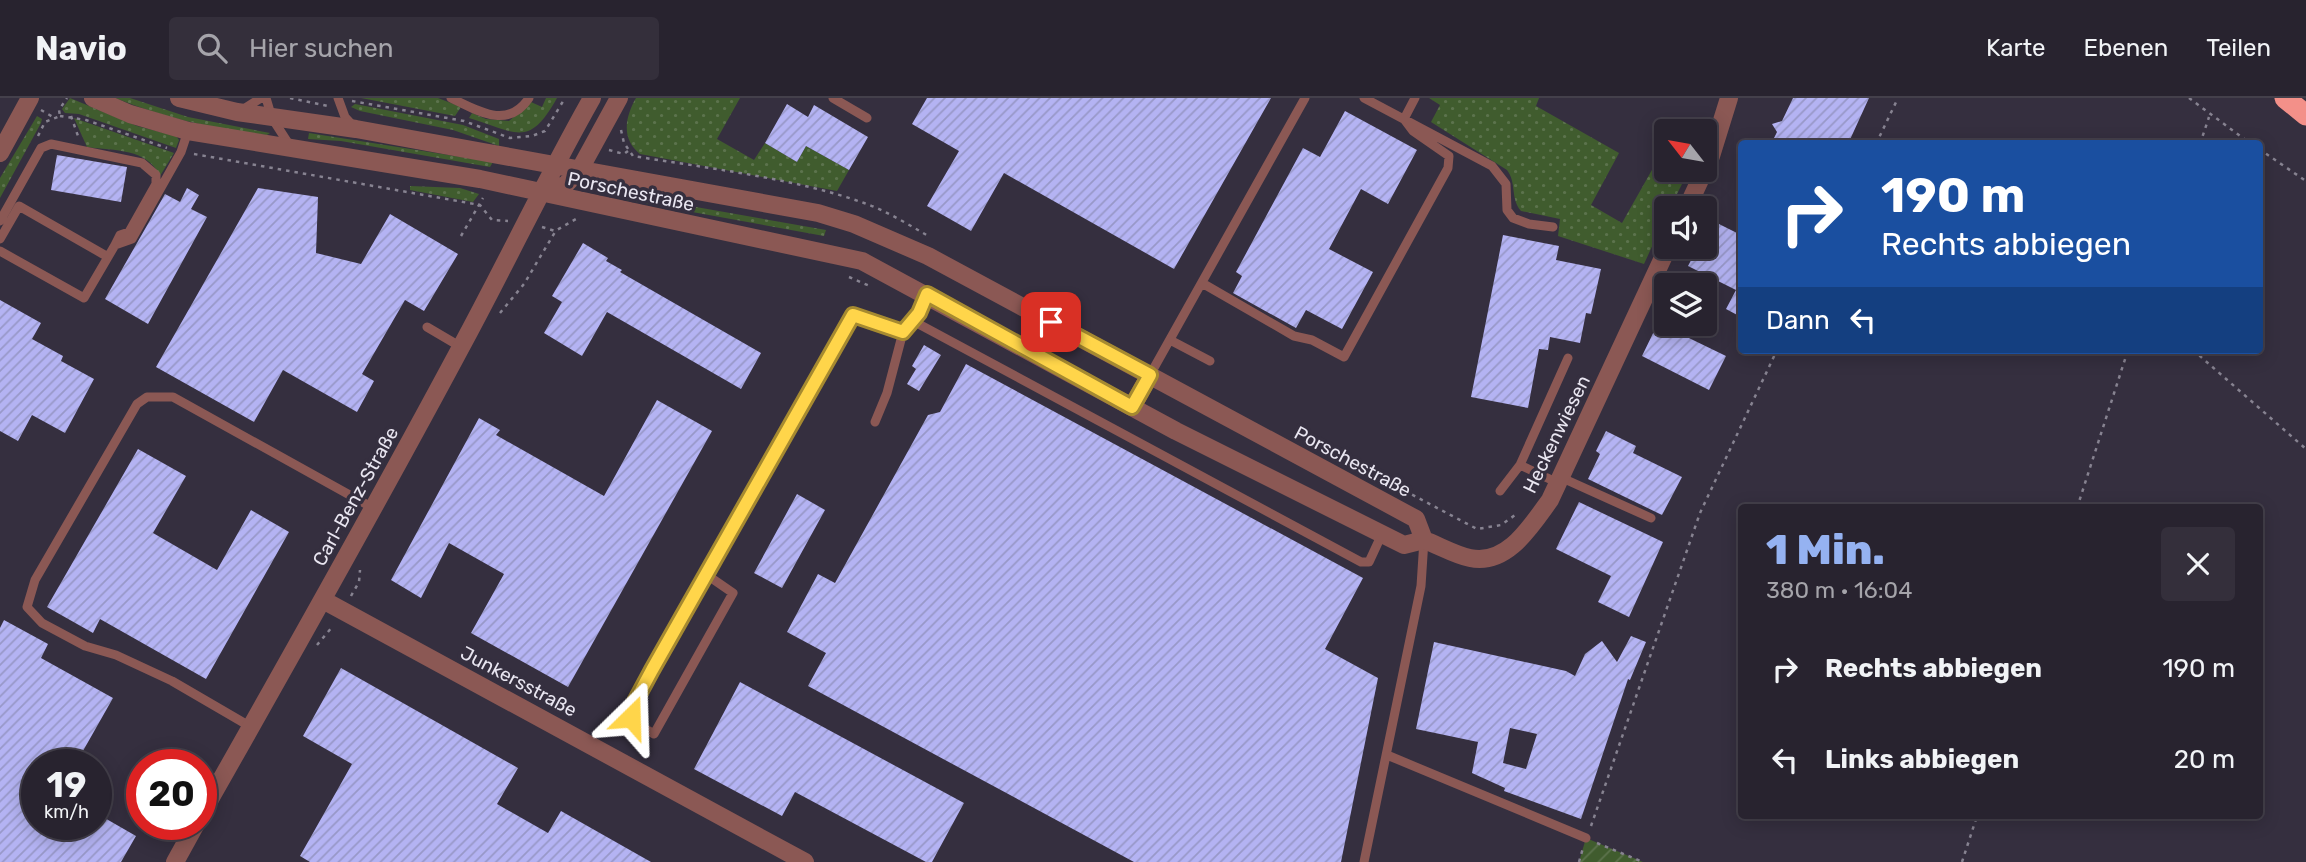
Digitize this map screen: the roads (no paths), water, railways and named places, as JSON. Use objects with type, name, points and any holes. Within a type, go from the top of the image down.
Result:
[{"type":"highway","points":[[2285,98],[2306,115]]},
{"type":"street","points":[[0,153],[30,98]]},
{"type":"street","name":"Porschestraße","points":[[93,98],[130,114],[188,131],[481,179],[542,194],[837,253],[862,261],[1132,407],[1404,545],[1424,540],[1416,519],[928,256],[854,224],[808,212],[356,130],[237,112],[179,98]]},
{"type":"street","name":"Carl-Benz-Straße","points":[[217,788],[461,347],[542,194],[553,166],[592,98]]},
{"type":"street","points":[[542,194],[565,186],[579,171],[619,98]]},
{"type":"street","points":[[1692,196],[1711,156],[1729,98]]},
{"type":"street","name":"Heckenwiesen","points":[[1424,540],[1471,559],[1499,556],[1526,532],[1550,500],[1662,259]]},
{"type":"street","points":[[1132,407],[1150,375]]},
{"type":"street","name":"Junkersstraße","points":[[323,600],[805,862]]},
{"type":"street","points":[[175,862],[187,840]]},
{"type":"lane","points":[[237,112],[261,98]]},
{"type":"lane","points":[[267,98],[272,118],[293,148]]},
{"type":"lane","points":[[451,98],[466,101],[476,110],[504,117],[517,112],[529,98]]},
{"type":"lane","points":[[832,98],[867,118]]},
{"type":"lane","points":[[1150,375],[1305,98]]},
{"type":"lane","points":[[1364,98],[1492,166],[1506,184],[1507,210],[1513,218],[1529,224],[1553,227]]},
{"type":"lane","points":[[1404,119],[1415,98]]},
{"type":"lane","points":[[339,102],[356,130]]},
{"type":"lane","points":[[1202,283],[1294,335],[1312,340],[1345,357],[1448,168],[1449,156],[1413,131],[1404,119]]},
{"type":"lane","points":[[115,245],[132,239],[181,152],[188,131]]},
{"type":"lane","points":[[0,221],[41,148],[51,144],[142,163],[156,175],[156,184],[129,232],[120,235],[85,298],[0,251]]},
{"type":"lane","points":[[0,239],[19,206],[108,257]]},
{"type":"lane","points":[[875,422],[887,393],[903,332],[913,321],[927,294]]},
{"type":"lane","points":[[707,575],[733,593],[654,734],[635,723],[630,711],[853,315],[903,332]]},
{"type":"lane","points":[[913,321],[1361,562],[1368,562],[1382,534]]},
{"type":"lane","points":[[427,327],[461,347]]},
{"type":"lane","points":[[1170,340],[1210,361]]},
{"type":"lane","points":[[1500,491],[1520,465],[1568,358]]},
{"type":"lane","points":[[251,727],[172,681],[116,655],[85,646],[42,623],[27,607],[35,580],[137,404],[147,397],[173,397],[373,508]]},
{"type":"lane","points":[[1520,465],[1651,519]]},
{"type":"lane","points":[[1364,862],[1421,586],[1424,540]]},
{"type":"lane","points":[[1387,755],[1586,838]]}]
